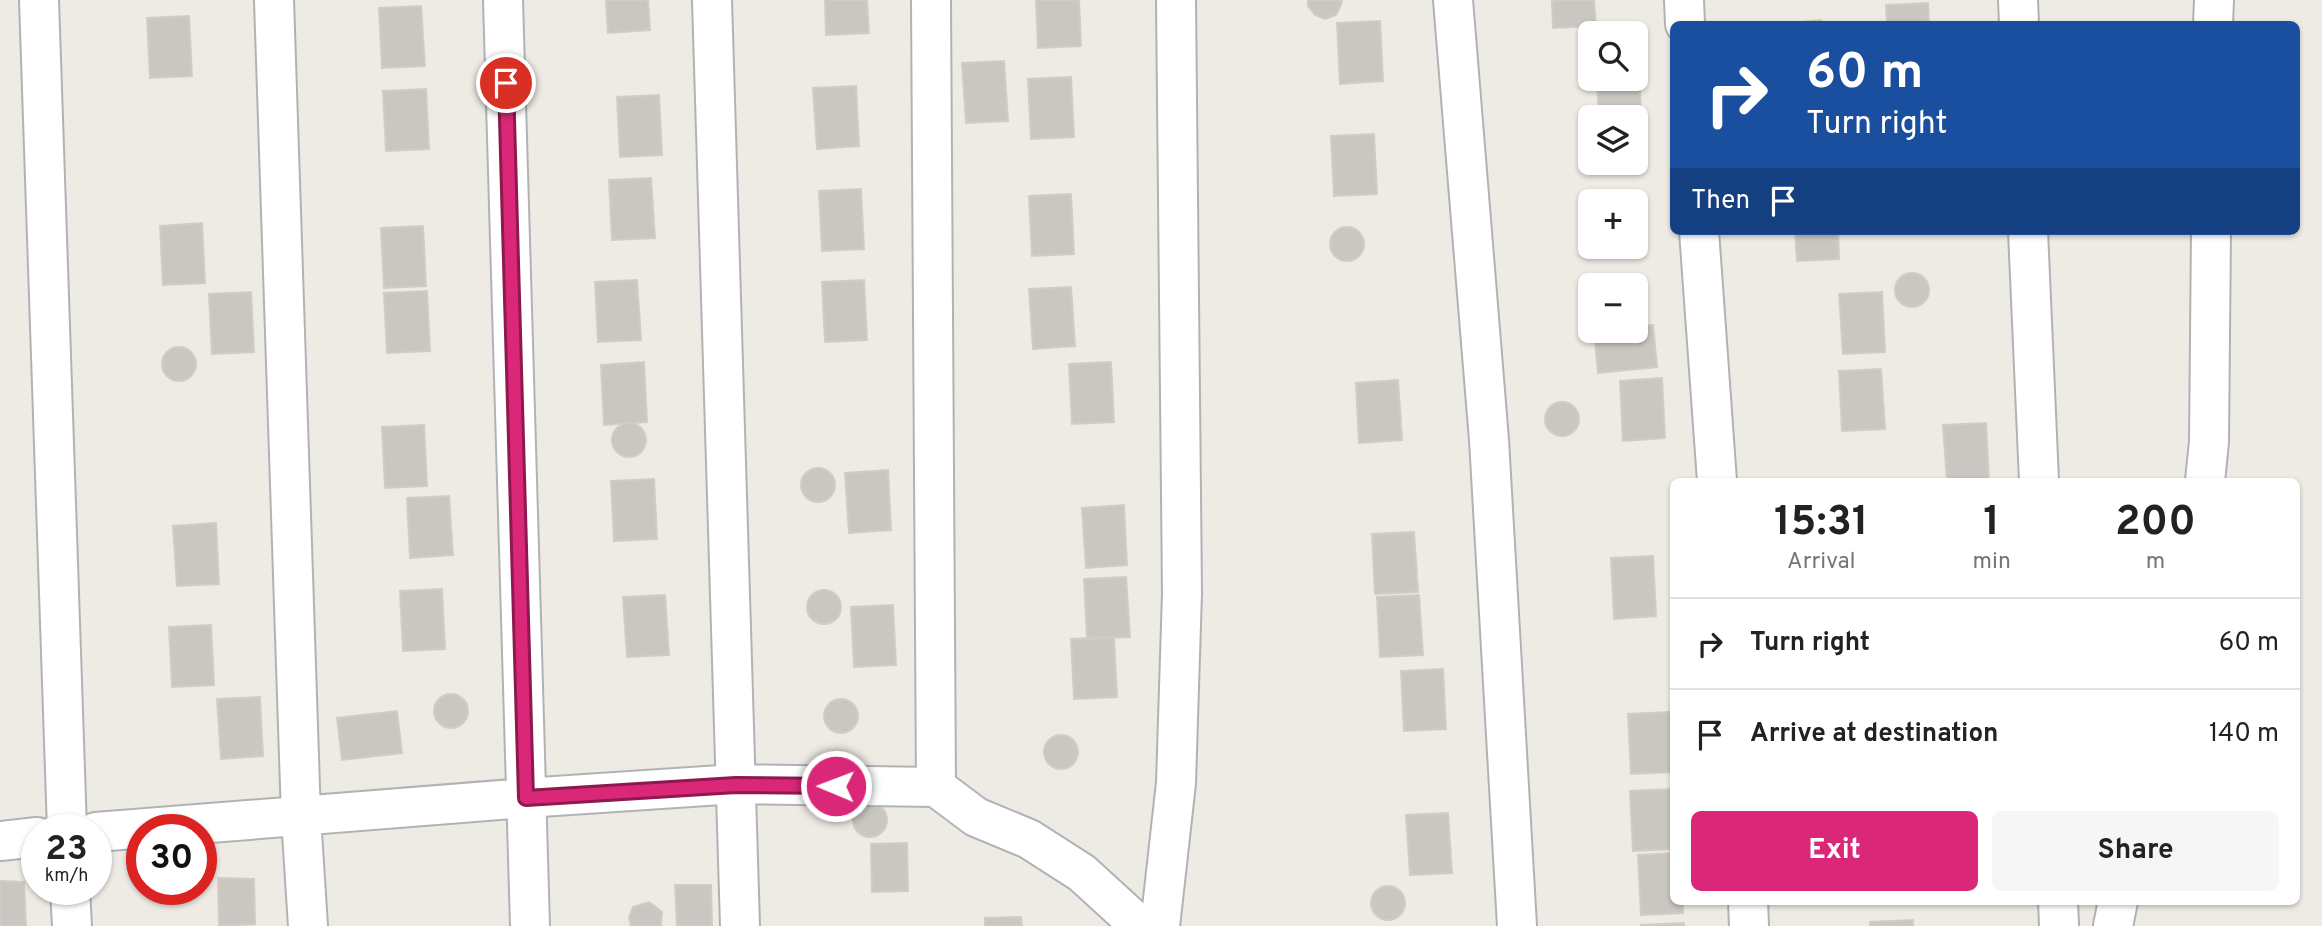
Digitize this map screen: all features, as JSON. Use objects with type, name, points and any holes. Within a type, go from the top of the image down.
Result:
[{"type":"street","points":[[40,0],[66,814]]},
{"type":"street","points":[[274,0],[308,926]]},
{"type":"street","points":[[503,0],[530,926]]},
{"type":"street","points":[[712,0],[740,926]]},
{"type":"street","points":[[931,0],[936,787]]},
{"type":"street","points":[[1160,926],[1176,783],[1182,593],[1177,0]]},
{"type":"street","points":[[1453,0],[1489,440],[1517,926]]},
{"type":"street","points":[[1684,0],[1685,21]]},
{"type":"street","points":[[2018,0],[2019,21]]},
{"type":"street","points":[[2214,0],[2214,21]]},
{"type":"street","points":[[1699,235],[1717,478]]},
{"type":"street","points":[[2028,235],[2039,478]]},
{"type":"street","points":[[2205,478],[2211,235]]},
{"type":"street","points":[[112,831],[526,798],[736,785],[936,787],[976,817],[1029,839],[1082,873],[1140,926]]},
{"type":"street","points":[[0,841],[21,839]]},
{"type":"street","points":[[71,905],[72,926]]},
{"type":"street","points":[[1748,905],[1749,926]]},
{"type":"street","points":[[2058,905],[2059,926]]},
{"type":"street","points":[[2113,926],[2117,905]]},
{"type":"building","points":[[606,0],[648,0],[650,30],[608,33]]},
{"type":"building","points":[[825,0],[867,0],[869,33],[826,35]]},
{"type":"building","points":[[1036,0],[1079,0],[1081,46],[1038,48]]},
{"type":"building","points":[[1308,0],[1342,0],[1336,15],[1325,19],[1315,15],[1308,6]]},
{"type":"building","points":[[1552,0],[1594,0],[1596,21],[1578,21],[1578,27],[1553,28]]},
{"type":"building","points":[[1928,3],[1929,21],[1887,21],[1886,5]]},
{"type":"building","points":[[421,6],[425,66],[382,68],[379,8]]},
{"type":"building","points":[[189,16],[192,76],[150,78],[147,18]]},
{"type":"building","points":[[1380,21],[1383,81],[1340,84],[1337,23]]},
{"type":"building","points":[[1004,61],[1008,121],[966,123],[962,63]]},
{"type":"building","points":[[1071,77],[1074,137],[1031,139],[1028,79]]},
{"type":"building","points":[[856,86],[859,146],[817,149],[813,88]]},
{"type":"building","points":[[426,89],[429,149],[386,151],[383,91]]},
{"type":"building","points":[[1598,91],[1640,91],[1641,105],[1598,105]]},
{"type":"building","points":[[659,95],[662,155],[620,157],[617,97]]},
{"type":"building","points":[[1374,134],[1377,194],[1334,196],[1331,136]]},
{"type":"building","points":[[651,178],[655,238],[612,240],[609,180]]},
{"type":"building","points":[[861,189],[864,249],[822,251],[819,191]]},
{"type":"building","points":[[1071,194],[1074,254],[1032,256],[1029,196]]},
{"type":"building","points":[[202,223],[205,283],[163,285],[160,226]]},
{"type":"building","points":[[423,226],[426,286],[384,288],[381,228]]},
{"type":"building","points":[[1347,227],[1359,232],[1364,244],[1359,256],[1347,261],[1335,256],[1330,244],[1335,232]]},
{"type":"building","points":[[1795,235],[1838,235],[1839,259],[1797,261]]},
{"type":"building","points":[[1912,273],[1924,278],[1929,290],[1924,302],[1912,307],[1900,302],[1895,290],[1900,278]]},
{"type":"building","points":[[637,280],[641,340],[598,342],[595,282]]},
{"type":"building","points":[[864,280],[867,340],[825,342],[822,282]]},
{"type":"building","points":[[1071,287],[1075,346],[1033,349],[1029,289]]},
{"type":"building","points":[[427,291],[430,351],[387,353],[384,293]]},
{"type":"building","points":[[251,292],[254,352],[212,354],[209,294]]},
{"type":"building","points":[[1882,292],[1885,352],[1843,354],[1839,294]]},
{"type":"building","points":[[1648,325],[1653,325],[1657,367],[1598,373],[1595,343],[1648,343]]},
{"type":"building","points":[[179,347],[191,352],[196,364],[191,376],[179,381],[167,376],[162,364],[167,352]]},
{"type":"building","points":[[644,362],[647,422],[604,425],[601,365]]},
{"type":"building","points":[[1111,362],[1114,422],[1072,424],[1069,364]]},
{"type":"building","points":[[1881,369],[1885,429],[1842,431],[1839,371]]},
{"type":"building","points":[[1662,378],[1665,438],[1623,441],[1620,381]]},
{"type":"building","points":[[1398,380],[1402,440],[1359,443],[1356,383]]},
{"type":"building","points":[[1562,402],[1574,407],[1579,419],[1574,431],[1562,436],[1550,431],[1545,419],[1550,407]]},
{"type":"building","points":[[629,423],[641,428],[646,440],[641,452],[629,457],[617,452],[612,440],[617,428]]},
{"type":"building","points":[[1986,423],[1989,478],[1947,478],[1943,425]]},
{"type":"building","points":[[424,425],[427,486],[385,488],[382,427]]},
{"type":"building","points":[[818,468],[830,473],[835,485],[830,497],[818,502],[806,497],[801,485],[806,473]]},
{"type":"building","points":[[888,470],[891,530],[849,533],[845,473]]},
{"type":"building","points":[[654,479],[657,539],[614,541],[611,481]]},
{"type":"building","points":[[449,496],[453,555],[410,558],[407,498]]},
{"type":"building","points":[[1124,505],[1127,565],[1086,568],[1082,508]]},
{"type":"building","points":[[216,523],[219,584],[177,586],[173,526]]},
{"type":"building","points":[[1414,532],[1418,592],[1375,594],[1372,534]]},
{"type":"building","points":[[1653,556],[1656,616],[1614,619],[1611,558]]},
{"type":"building","points":[[1126,577],[1130,637],[1087,639],[1084,579]]},
{"type":"building","points":[[442,589],[445,649],[403,651],[400,591]]},
{"type":"building","points":[[824,590],[836,595],[841,607],[836,619],[824,624],[812,619],[807,607],[812,595]]},
{"type":"building","points":[[665,595],[669,655],[627,657],[623,597]]},
{"type":"building","points":[[1419,595],[1423,655],[1380,657],[1377,597]]},
{"type":"building","points":[[893,605],[896,665],[854,667],[851,607]]},
{"type":"building","points":[[211,625],[214,685],[172,687],[169,627]]},
{"type":"building","points":[[1114,637],[1117,697],[1074,699],[1071,639]]},
{"type":"building","points":[[1443,669],[1446,729],[1404,731],[1401,671]]},
{"type":"building","points":[[451,694],[463,699],[468,711],[463,723],[451,728],[439,723],[434,711],[439,699]]},
{"type":"building","points":[[260,697],[263,756],[221,759],[217,699]]},
{"type":"building","points":[[841,699],[853,704],[858,716],[853,728],[841,733],[829,728],[824,716],[829,704]]},
{"type":"building","points":[[397,711],[402,753],[342,760],[337,718]]},
{"type":"building","points":[[1670,712],[1670,772],[1631,774],[1628,714]]},
{"type":"building","points":[[1061,735],[1073,740],[1078,752],[1073,764],[1061,769],[1049,764],[1044,752],[1049,740]]},
{"type":"building","points":[[1670,789],[1670,849],[1633,851],[1630,791]]},
{"type":"building","points":[[870,803],[882,808],[887,820],[882,832],[870,837],[858,832],[853,820],[858,808]]},
{"type":"building","points":[[1448,813],[1452,873],[1410,875],[1406,815]]},
{"type":"building","points":[[907,843],[908,891],[872,892],[871,844]]},
{"type":"building","points":[[1670,853],[1670,905],[1683,905],[1683,913],[1641,915],[1638,855]]},
{"type":"building","points":[[218,878],[254,879],[255,924],[219,926]]},
{"type":"building","points":[[0,881],[21,882],[21,905],[25,905],[26,926],[0,926]]},
{"type":"building","points":[[675,885],[711,885],[712,926],[677,926]]},
{"type":"building","points":[[1388,886],[1400,891],[1405,903],[1400,915],[1388,920],[1376,915],[1371,903],[1376,891]]},
{"type":"building","points":[[649,902],[662,912],[661,926],[631,926],[629,917],[633,907]]},
{"type":"building","points":[[1021,917],[1022,926],[985,926],[985,918]]},
{"type":"building","points":[[1913,920],[1913,926],[1870,926],[1870,922]]},
{"type":"building","points":[[1684,923],[1684,926],[1641,926],[1641,925]]},
{"type":"route","points":[[506,83],[526,798],[736,785],[836,786]]}]
